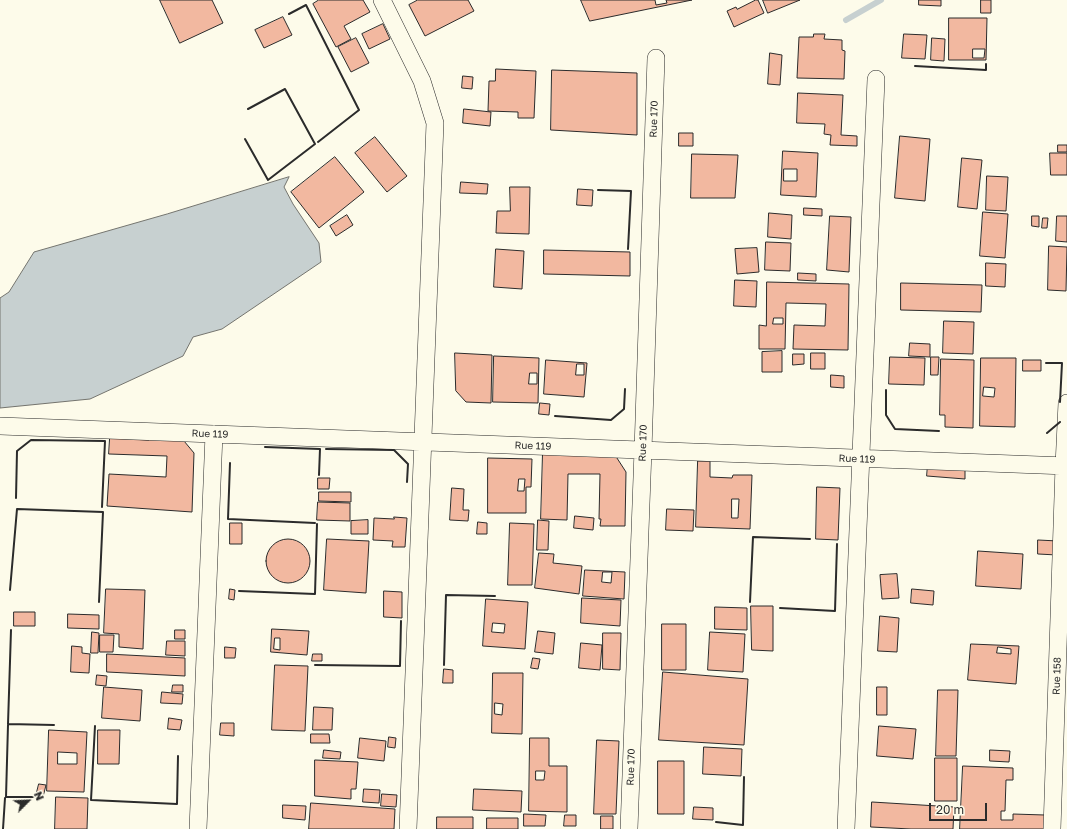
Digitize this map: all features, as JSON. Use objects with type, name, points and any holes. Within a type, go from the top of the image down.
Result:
[{"type":"street","points":[[382,0],[422,81],[435,123],[408,829]]},
{"type":"street","name":"Rue 170","points":[[628,829],[643,450],[656,58]]},
{"type":"street","points":[[846,829],[876,79]]},
{"type":"street","name":"Rue 158","points":[[1052,829],[1067,403]]},
{"type":"street","name":"Rue 119","points":[[0,426],[1065,466]]},
{"type":"street","points":[[198,829],[214,434]]},
{"type":"shaded area","points":[[289,177],[284,187],[293,204],[319,243],[321,262],[222,329],[193,337],[183,356],[90,399],[0,408],[0,298],[9,292],[34,252]]},
{"type":"building","points":[[160,0],[212,0],[223,23],[180,43]]},
{"type":"building","points":[[319,0],[363,0],[370,12],[344,26],[351,39],[336,47],[313,4]]},
{"type":"building","points":[[418,0],[468,0],[474,11],[425,36],[409,5]]},
{"type":"building","points":[[581,0],[655,0],[656,5],[667,3],[666,0],[692,0],[590,21]]},
{"type":"building","points":[[758,0],[764,13],[734,27],[727,11],[736,7],[737,9]]},
{"type":"building","points":[[763,0],[800,0],[768,13]]},
{"type":"building","points":[[919,0],[941,0],[941,6],[919,5]]},
{"type":"building","points":[[981,0],[991,0],[991,13],[981,13]]},
{"type":"building","points":[[283,17],[292,35],[264,48],[255,30]]},
{"type":"building","points":[[949,18],[987,18],[986,60],[949,60]],"holes":[[[973,49],[985,49],[984,58],[973,58]]]},
{"type":"building","points":[[383,24],[390,39],[369,49],[362,34]]},
{"type":"building","points":[[814,34],[825,34],[824,39],[842,40],[842,50],[845,51],[844,79],[797,78],[799,37],[813,37]]},
{"type":"building","points":[[904,34],[927,35],[925,59],[902,58]]},
{"type":"building","points":[[356,38],[369,63],[351,72],[338,47]]},
{"type":"building","points":[[932,38],[945,39],[944,61],[931,60]]},
{"type":"building","points":[[770,53],[782,55],[780,85],[768,84]]},
{"type":"building","points":[[496,69],[536,71],[534,118],[518,118],[518,112],[488,111],[489,81],[495,81]]},
{"type":"building","points":[[552,70],[637,73],[637,135],[551,130]]},
{"type":"building","points":[[463,76],[473,77],[472,89],[462,88]]},
{"type":"building","points":[[798,93],[843,95],[841,135],[857,136],[857,146],[830,145],[831,135],[824,134],[825,124],[797,123]]},
{"type":"building","points":[[464,109],[491,112],[490,126],[463,123]]},
{"type":"building","points":[[679,133],[693,133],[693,146],[679,146]]},
{"type":"building","points":[[900,136],[930,139],[925,201],[895,198]]},
{"type":"building","points":[[375,137],[407,176],[387,192],[355,153]]},
{"type":"building","points":[[1058,145],[1067,145],[1067,152],[1058,152]]},
{"type":"building","points":[[783,151],[818,153],[816,197],[781,195]],"holes":[[[784,169],[797,169],[797,181],[784,181]]]},
{"type":"building","points":[[1050,153],[1067,153],[1067,175],[1051,175]]},
{"type":"building","points":[[692,154],[738,155],[735,198],[691,198]]},
{"type":"building","points":[[335,157],[364,192],[319,228],[291,192]]},
{"type":"building","points":[[962,158],[982,160],[977,209],[958,207]]},
{"type":"building","points":[[987,176],[1008,177],[1006,211],[986,210]]},
{"type":"building","points":[[461,182],[488,184],[487,194],[460,193]]},
{"type":"building","points":[[510,187],[530,187],[529,234],[496,233],[497,211],[510,211]]},
{"type":"building","points":[[578,189],[593,190],[592,206],[577,205]]},
{"type":"building","points":[[804,208],[822,209],[822,216],[804,215]]},
{"type":"building","points":[[983,212],[1008,214],[1005,258],[980,256]]},
{"type":"building","points":[[769,213],[792,215],[791,239],[768,237]]},
{"type":"building","points":[[347,215],[353,225],[336,236],[330,226]]},
{"type":"building","points":[[830,216],[851,217],[849,272],[827,270]]},
{"type":"building","points":[[1032,216],[1039,216],[1039,227],[1032,226]]},
{"type":"building","points":[[1057,216],[1067,216],[1067,242],[1056,241]]},
{"type":"building","points":[[1043,218],[1048,218],[1047,228],[1042,228]]},
{"type":"building","points":[[766,242],[791,243],[790,271],[765,270]]},
{"type":"building","points":[[1049,246],[1067,247],[1066,291],[1048,290]]},
{"type":"building","points":[[757,248],[759,272],[737,274],[735,249]]},
{"type":"building","points":[[496,249],[524,251],[522,289],[494,287]]},
{"type":"building","points":[[544,250],[630,252],[630,276],[544,274]]},
{"type":"building","points":[[986,263],[1006,264],[1005,287],[986,286]]},
{"type":"building","points":[[798,273],[816,274],[816,281],[798,280]]},
{"type":"building","points":[[735,280],[757,281],[756,307],[734,306]]},
{"type":"building","points":[[767,282],[849,284],[848,350],[793,349],[794,325],[825,326],[826,304],[786,303],[785,349],[759,349],[759,325],[766,326]],"holes":[[[774,318],[783,318],[783,324],[773,324]]]},
{"type":"building","points":[[901,283],[982,285],[981,312],[901,310]]},
{"type":"building","points":[[944,321],[974,322],[973,354],[943,353]]},
{"type":"building","points":[[910,343],[930,344],[930,357],[909,356]]},
{"type":"building","points":[[782,351],[782,372],[762,372],[762,352]]},
{"type":"building","points":[[455,353],[492,355],[491,403],[466,402],[456,391]]},
{"type":"building","points":[[811,353],[825,353],[825,369],[811,369]]},
{"type":"building","points":[[793,354],[804,354],[804,364],[793,365]]},
{"type":"building","points":[[494,356],[539,358],[538,403],[493,402]],"holes":[[[530,373],[537,373],[537,384],[529,384]]]},
{"type":"building","points":[[890,357],[925,358],[924,385],[889,384]]},
{"type":"building","points":[[931,357],[939,357],[938,375],[931,375]]},
{"type":"building","points":[[981,358],[1016,358],[1015,427],[980,426]],"holes":[[[984,387],[995,388],[994,397],[983,396]]]},
{"type":"building","points":[[941,359],[974,360],[973,428],[945,427],[945,415],[940,415]]},
{"type":"building","points":[[546,360],[587,363],[584,397],[544,394]],"holes":[[[577,364],[584,364],[584,375],[576,375]]]},
{"type":"building","points":[[1023,360],[1041,360],[1041,371],[1023,371]]},
{"type":"building","points":[[831,375],[844,376],[844,388],[831,387]]},
{"type":"building","points":[[540,403],[550,404],[549,415],[539,414]]},
{"type":"building","points":[[110,438],[149,440],[149,438],[184,441],[194,453],[192,512],[107,506],[109,474],[166,477],[167,456],[109,454]]},
{"type":"building","points":[[543,451],[615,455],[626,472],[625,526],[600,526],[600,474],[568,474],[567,520],[541,519]]},
{"type":"building","points":[[488,458],[532,459],[531,487],[526,487],[526,513],[488,513]],"holes":[[[519,479],[525,479],[524,491],[518,491]]]},
{"type":"building","points":[[698,461],[710,461],[710,477],[732,478],[733,475],[752,475],[750,529],[696,527]],"holes":[[[732,499],[739,499],[738,518],[732,518]]]},
{"type":"building","points":[[928,464],[965,466],[965,479],[927,476]]},
{"type":"building","points":[[318,478],[330,478],[329,489],[318,489]]},
{"type":"building","points":[[817,487],[840,488],[838,540],[816,539]]},
{"type":"building","points":[[452,488],[464,489],[463,510],[469,510],[468,521],[450,520]]},
{"type":"building","points":[[319,492],[351,492],[351,502],[319,501]]},
{"type":"building","points":[[318,502],[350,503],[350,521],[317,520]]},
{"type":"building","points":[[667,509],[694,510],[693,531],[666,530]]},
{"type":"building","points":[[575,516],[594,518],[593,530],[574,528]]},
{"type":"building","points":[[394,517],[407,518],[405,547],[392,547],[393,541],[373,540],[374,518],[394,519]]},
{"type":"building","points":[[368,520],[368,534],[351,534],[351,521]]},
{"type":"building","points":[[538,520],[549,521],[548,550],[537,550]]},
{"type":"building","points":[[478,522],[487,523],[487,534],[477,534]]},
{"type":"building","points":[[230,523],[242,523],[242,544],[230,544]]},
{"type":"building","points":[[510,523],[534,524],[532,585],[508,585]]},
{"type":"building","points":[[284,539],[292,539],[304,545],[310,557],[310,565],[304,577],[292,583],[284,583],[272,577],[266,565],[266,557],[272,545]]},
{"type":"building","points":[[327,539],[369,541],[366,593],[324,590]]},
{"type":"building","points":[[1038,540],[1058,541],[1057,555],[1038,554]]},
{"type":"building","points":[[978,551],[1023,554],[1021,589],[976,586]]},
{"type":"building","points":[[539,553],[554,554],[553,563],[582,566],[579,594],[535,588]]},
{"type":"building","points":[[585,570],[625,572],[624,599],[583,596]],"holes":[[[603,572],[612,572],[611,583],[602,582]]]},
{"type":"building","points":[[897,574],[899,598],[882,599],[880,575]]},
{"type":"building","points":[[106,589],[145,590],[143,649],[119,647],[119,634],[104,633]]},
{"type":"building","points":[[230,589],[235,590],[234,600],[229,599]]},
{"type":"building","points":[[912,589],[934,591],[933,605],[911,603]]},
{"type":"building","points":[[384,591],[402,592],[402,618],[384,617]]},
{"type":"building","points":[[582,598],[621,600],[620,626],[581,623]]},
{"type":"building","points":[[486,599],[528,602],[525,649],[483,646]],"holes":[[[493,623],[505,624],[504,633],[492,632]]]},
{"type":"building","points":[[751,606],[773,606],[773,651],[752,650]]},
{"type":"building","points":[[715,607],[747,608],[747,630],[715,629]]},
{"type":"building","points":[[14,612],[35,612],[35,626],[14,626]]},
{"type":"building","points":[[68,614],[99,615],[99,629],[68,628]]},
{"type":"building","points":[[880,616],[899,618],[897,652],[878,651]]},
{"type":"building","points":[[662,624],[686,624],[686,670],[662,670]]},
{"type":"building","points":[[272,629],[309,631],[307,655],[271,652]],"holes":[[[275,638],[280,638],[280,650],[274,649]]]},
{"type":"building","points":[[175,630],[185,630],[185,639],[175,639]]},
{"type":"building","points":[[538,631],[555,633],[553,654],[535,652]]},
{"type":"building","points":[[92,632],[99,633],[98,653],[91,653]]},
{"type":"building","points":[[710,632],[745,634],[743,672],[708,670]]},
{"type":"building","points":[[603,633],[621,633],[620,670],[603,669]]},
{"type":"building","points":[[100,635],[114,635],[113,652],[100,652]]},
{"type":"building","points":[[167,641],[185,641],[185,656],[166,655]]},
{"type":"building","points":[[581,643],[602,645],[600,670],[579,668]]},
{"type":"building","points":[[971,644],[1019,646],[1016,684],[968,680]],"holes":[[[998,647],[1011,649],[1011,654],[997,653]]]},
{"type":"building","points":[[72,646],[82,647],[82,653],[90,654],[89,673],[71,672]]},
{"type":"building","points":[[225,647],[236,648],[235,658],[225,658]]},
{"type":"building","points":[[107,654],[185,658],[185,676],[107,672]]},
{"type":"building","points":[[313,654],[322,654],[322,661],[312,661]]},
{"type":"building","points":[[533,658],[540,659],[538,669],[531,668]]},
{"type":"building","points":[[275,665],[308,666],[305,731],[272,730]]},
{"type":"building","points":[[444,669],[453,670],[453,683],[443,683]]},
{"type":"building","points":[[663,672],[748,679],[744,745],[659,740]]},
{"type":"building","points":[[493,673],[523,673],[522,734],[492,733]],"holes":[[[495,703],[503,704],[502,715],[495,714]]]},
{"type":"building","points":[[97,675],[107,676],[106,686],[96,685]]},
{"type":"building","points":[[173,685],[183,685],[183,692],[172,692]]},
{"type":"building","points":[[104,687],[142,690],[140,721],[102,718]]},
{"type":"building","points":[[877,687],[887,687],[887,715],[877,715]]},
{"type":"building","points":[[938,690],[958,690],[956,756],[936,756]]},
{"type":"building","points":[[162,692],[183,694],[182,704],[161,703]]},
{"type":"building","points":[[314,707],[333,708],[332,730],[313,730]]},
{"type":"building","points":[[169,718],[182,720],[180,730],[168,729]]},
{"type":"building","points":[[221,723],[234,723],[234,736],[220,735]]},
{"type":"building","points":[[879,726],[916,729],[913,759],[877,756]]},
{"type":"building","points":[[49,730],[87,732],[84,792],[47,791]],"holes":[[[58,752],[77,753],[77,764],[58,764]]]},
{"type":"building","points":[[98,730],[120,730],[119,764],[98,764]]},
{"type":"building","points":[[311,734],[329,734],[330,743],[311,743]]},
{"type":"building","points":[[389,737],[396,738],[395,748],[388,747]]},
{"type":"building","points":[[360,738],[386,741],[384,761],[358,758]]},
{"type":"building","points":[[530,738],[549,738],[549,766],[567,766],[567,812],[529,811]],"holes":[[[536,771],[545,771],[544,780],[536,780]]]},
{"type":"building","points":[[597,740],[619,741],[616,814],[594,814]]},
{"type":"building","points":[[704,747],[742,749],[741,776],[703,774]]},
{"type":"building","points":[[324,750],[341,752],[340,759],[323,758]]},
{"type":"building","points":[[990,750],[1010,751],[1009,762],[990,761]]},
{"type":"building","points":[[935,758],[957,758],[957,801],[935,801]]},
{"type":"building","points":[[315,760],[358,762],[356,789],[351,789],[351,799],[315,796]]},
{"type":"building","points":[[658,761],[684,761],[684,814],[658,814]]},
{"type":"building","points":[[963,766],[1013,768],[1013,780],[1006,780],[1005,811],[1001,811],[1001,820],[1013,820],[1013,814],[1045,815],[1045,829],[960,829]]},
{"type":"building","points":[[39,784],[46,785],[43,797],[36,796]]},
{"type":"building","points":[[364,789],[380,790],[379,803],[363,802]]},
{"type":"building","points":[[474,789],[522,791],[521,812],[473,810]]},
{"type":"building","points":[[382,794],[397,795],[396,807],[381,806]]},
{"type":"building","points":[[56,797],[88,798],[87,829],[55,829]]},
{"type":"building","points":[[872,802],[954,807],[953,829],[871,827]]},
{"type":"building","points":[[311,803],[395,809],[394,829],[309,829]]},
{"type":"building","points":[[283,805],[306,806],[305,820],[283,818]]},
{"type":"building","points":[[694,807],[713,808],[713,820],[693,819]]},
{"type":"building","points":[[524,814],[546,815],[545,826],[524,826]]},
{"type":"building","points":[[565,815],[576,815],[576,826],[564,826]]},
{"type":"building","points":[[601,816],[613,816],[613,829],[601,829]]},
{"type":"building","points":[[437,817],[473,817],[473,829],[437,829]]},
{"type":"building","points":[[487,818],[518,818],[518,829],[487,829]]},
{"type":"waterway","points":[[846,20],[881,0]]},
{"type":"wall","points":[[289,14],[306,5],[359,110],[318,142]]},
{"type":"wall","points":[[915,66],[986,70],[986,64]]},
{"type":"wall","points":[[245,139],[268,180],[315,144],[285,89],[248,109]]},
{"type":"wall","points":[[598,190],[631,191],[628,249]]},
{"type":"wall","points":[[1046,363],[1062,363],[1060,402]]},
{"type":"wall","points":[[555,416],[611,420],[624,409],[625,389]]},
{"type":"wall","points":[[886,390],[886,415],[895,429],[939,431]]},
{"type":"wall","points":[[1047,433],[1060,422]]},
{"type":"wall","points":[[16,498],[17,451],[31,440],[105,441],[102,507]]},
{"type":"wall","points":[[265,447],[320,449],[319,475]]},
{"type":"wall","points":[[326,449],[394,450],[408,464],[407,482]]},
{"type":"wall","points":[[230,463],[228,519],[315,523]]},
{"type":"wall","points":[[10,590],[17,509],[103,512],[99,602]]},
{"type":"wall","points":[[239,591],[315,594],[317,524]]},
{"type":"wall","points":[[750,602],[753,537],[810,539]]},
{"type":"wall","points":[[780,608],[835,611],[837,544]]},
{"type":"wall","points":[[444,665],[446,595],[495,596]]},
{"type":"wall","points":[[315,665],[400,666],[401,621]]},
{"type":"wall","points":[[11,630],[8,724],[54,725]]},
{"type":"wall","points":[[8,725],[6,797],[35,797]]},
{"type":"wall","points":[[95,726],[91,800],[177,804],[178,756]]},
{"type":"wall","points":[[716,822],[743,825],[744,777]]},
{"type":"wall","points":[[3,829],[5,798]]}]
